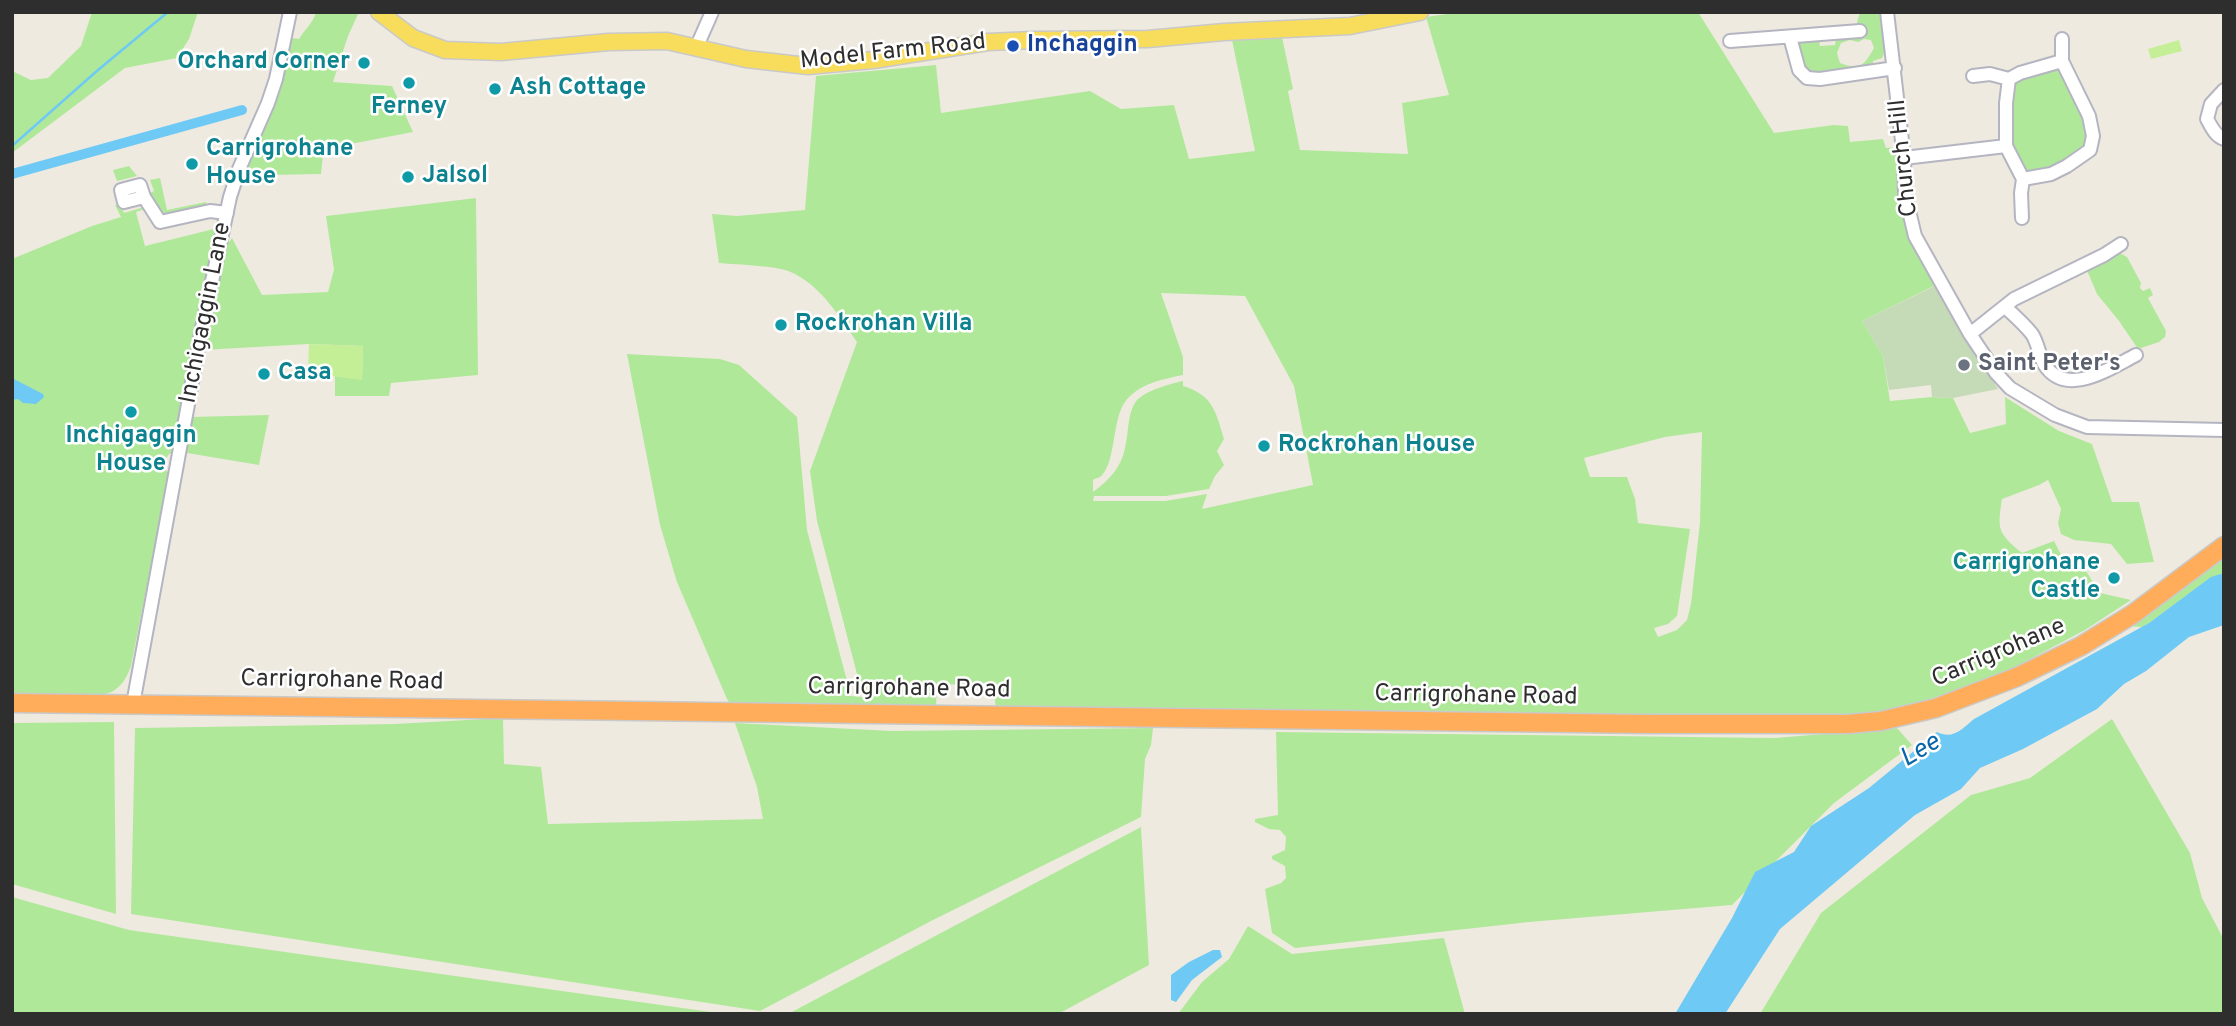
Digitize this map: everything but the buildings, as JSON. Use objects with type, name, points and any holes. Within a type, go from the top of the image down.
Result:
[{"type":"highway","name":"Carrigrohane","points":[[1806,725],[1848,724],[1907,716],[1936,708],[2017,677],[2081,646],[2133,614],[2224,546]]},
{"type":"highway","name":"Carrigrohane Road","points":[[12,703],[1806,725]]},
{"type":"main road","name":"Model Farm Road","points":[[379,12],[413,37],[445,50],[501,52],[667,41],[747,59],[808,66],[873,60],[988,42],[1148,39],[1224,32],[1350,26],[1420,12]]},
{"type":"street","name":"Inchigaggin Lane","points":[[132,704],[202,328],[227,213],[239,169],[276,79],[290,12]]},
{"type":"street","points":[[697,46],[712,12]]},
{"type":"street","name":"Church Hill","points":[[1887,12],[1904,158],[1905,194],[1914,236],[1970,334],[1996,373],[2010,388],[2069,421],[2087,427],[2224,430]]},
{"type":"street","points":[[1730,41],[1751,37],[1790,37],[1860,31]]},
{"type":"street","points":[[1790,37],[1798,70],[1807,78],[1820,79],[1895,68]]},
{"type":"street","points":[[2023,179],[2051,174],[2067,166],[2090,150],[2094,136],[2089,116],[2062,61],[2063,39]]},
{"type":"street","points":[[1973,76],[1990,74],[2009,79],[2020,73],[2062,61]]},
{"type":"street","points":[[2009,79],[2006,146],[2023,179],[2022,218]]},
{"type":"street","points":[[2224,90],[2211,104],[2207,119],[2224,139]]},
{"type":"street","points":[[1904,158],[2006,146]]},
{"type":"street","points":[[144,197],[160,222],[210,211],[227,213]]},
{"type":"street","points":[[1970,334],[2014,299],[2104,255],[2120,244]]},
{"type":"street","points":[[2005,307],[2033,335],[2045,364],[2054,374],[2067,380],[2091,378],[2136,355]]},
{"type":"green space","points":[[92,12],[198,12],[189,39],[177,58],[125,68],[12,153],[12,71],[31,80],[48,78],[81,46]]},
{"type":"green space","points":[[316,12],[359,12],[333,82],[392,86],[413,132],[335,147],[323,154],[321,174],[268,175],[243,172],[280,84],[292,38],[299,39]]},
{"type":"green space","points":[[1461,12],[1698,12],[1774,133],[1834,125],[1848,126],[1850,142],[1883,139],[1886,148],[1900,147],[1902,158],[1898,170],[1911,234],[1934,286],[1862,321],[1883,356],[1890,401],[1953,398],[1970,433],[2006,424],[2005,397],[2059,431],[2092,444],[2112,502],[2139,502],[2154,562],[2127,564],[2111,544],[2074,540],[2061,534],[2058,523],[2061,509],[2048,480],[2002,499],[2001,530],[2022,553],[2054,541],[2067,566],[2084,568],[2100,593],[2131,600],[2085,630],[1996,677],[1894,711],[1816,720],[996,710],[993,683],[937,685],[936,707],[733,708],[677,582],[660,525],[627,354],[720,359],[739,365],[797,417],[807,530],[851,696],[863,697],[817,521],[810,471],[857,342],[822,295],[795,274],[769,267],[719,263],[712,214],[737,216],[805,210],[816,76],[936,65],[941,113],[1090,91],[1121,109],[1174,105],[1189,159],[1255,151],[1232,40],[1282,37],[1293,89],[1288,91],[1300,150],[1408,154],[1402,103],[1449,95],[1426,17]],"holes":[[[1161,293],[1245,296],[1294,386],[1313,485],[1202,509],[1207,494],[1165,501],[1093,501],[1094,496],[1166,496],[1209,489],[1224,465],[1217,451],[1224,439],[1212,406],[1201,394],[1183,386],[1183,381],[1153,390],[1137,400],[1131,410],[1121,462],[1109,478],[1093,492],[1093,480],[1102,475],[1110,460],[1118,419],[1125,402],[1144,387],[1183,375],[1183,357]],[[1702,432],[1700,522],[1691,604],[1687,620],[1677,630],[1658,637],[1654,628],[1668,624],[1677,616],[1690,529],[1638,523],[1635,499],[1627,477],[1590,477],[1584,458],[1665,437]]]},
{"type":"green space","points":[[1860,12],[1879,12],[1885,51],[1882,58],[1873,61],[1873,66],[1813,74],[1806,71],[1797,43],[1819,39],[1820,46],[1835,45],[1836,39],[1865,38],[1864,27],[1856,26]],"holes":[[[1871,40],[1874,48],[1861,65],[1840,63],[1837,53],[1841,43]]]},
{"type":"green space","points":[[2179,40],[2182,51],[2151,59],[2148,49]]},
{"type":"green space","points":[[2056,66],[2062,70],[2088,125],[2089,135],[2083,150],[2049,170],[2026,173],[2021,169],[2006,121],[2011,85],[2027,75]]},
{"type":"green space","points":[[129,166],[137,176],[117,181],[113,170]]},
{"type":"green space","points":[[160,178],[167,210],[206,202],[208,207],[168,217],[162,215],[148,194],[154,191],[150,180]]},
{"type":"green space","points":[[476,198],[478,375],[391,383],[389,396],[335,396],[335,376],[362,379],[363,346],[309,344],[203,350],[223,242],[232,238],[262,295],[328,292],[334,270],[326,216]]},
{"type":"green space","points":[[140,201],[148,207],[150,217],[145,209],[136,212],[145,246],[218,228],[175,452],[169,454],[165,460],[164,469],[169,473],[131,666],[119,686],[105,695],[12,695],[12,259],[121,217],[115,205],[121,204],[124,213],[141,208]]},
{"type":"green space","points":[[2116,251],[2127,257],[2141,283],[2140,288],[2143,291],[2150,288],[2153,295],[2148,298],[2166,331],[2165,337],[2159,342],[2138,349],[2097,294],[2086,268]]},
{"type":"green space","points":[[1935,286],[1998,389],[1953,398],[1932,397],[1931,385],[1889,390],[1883,356],[1862,321]]},
{"type":"green space","points":[[309,344],[363,346],[362,380],[308,373]]},
{"type":"green space","points":[[269,415],[259,465],[187,453],[191,417]]},
{"type":"green space","points":[[2224,556],[2224,573],[2211,578],[2142,627],[2125,626]]},
{"type":"green space","points":[[503,718],[504,764],[541,767],[548,824],[763,819],[757,787],[735,723],[892,731],[1153,728],[1151,745],[1145,759],[1141,817],[933,920],[760,1011],[131,914],[135,728],[395,724]]},
{"type":"green space","points":[[2112,719],[2190,853],[2202,898],[2224,940],[2224,1014],[1760,1014],[1821,913],[1971,795],[2030,778]]},
{"type":"green space","points":[[114,722],[116,914],[12,884],[12,723]]},
{"type":"green space","points":[[1897,728],[1912,745],[1834,803],[1732,905],[1529,922],[1295,948],[1272,933],[1265,889],[1281,883],[1286,878],[1285,866],[1272,859],[1272,856],[1285,850],[1286,837],[1280,830],[1269,829],[1255,822],[1255,819],[1278,815],[1276,732],[1775,738]]},
{"type":"green space","points":[[1141,827],[1149,965],[1058,1014],[788,1014]]},
{"type":"green space","points":[[12,897],[129,930],[725,1014],[12,1014]]},
{"type":"green space","points":[[1248,926],[1292,954],[1444,938],[1465,1014],[1178,1014],[1202,982],[1229,959]]},
{"type":"water","points":[[12,378],[44,397],[36,404],[12,400]]},
{"type":"water","name":"Lee","points":[[2224,573],[2224,625],[2189,637],[2146,671],[2124,684],[2097,709],[2023,749],[1980,768],[1961,789],[1915,815],[1780,929],[1725,1014],[1675,1014],[1732,918],[1755,872],[1794,852],[1811,826],[1869,788],[1937,732],[1948,735],[1957,732],[1974,719],[2149,623],[2211,577]]},
{"type":"water","points":[[1213,950],[1220,950],[1222,957],[1192,980],[1176,1002],[1171,1000],[1171,975]]},
{"type":"waterway","points":[[12,146],[168,12]]},
{"type":"waterway","points":[[12,174],[242,110]]},
{"type":"place","name":"Inchaggin","points":[[1013,46]]},
{"type":"place","name":"Orchard Corner","points":[[364,63]]},
{"type":"place","name":"Ferney","points":[[409,83]]},
{"type":"place","name":"Ash Cottage","points":[[495,89]]},
{"type":"place","name":"Carrigrohane House","points":[[192,164]]},
{"type":"place","name":"Jalsol","points":[[408,177]]},
{"type":"place","name":"Rockrohan Villa","points":[[781,325]]},
{"type":"place","name":"Saint Peter's","points":[[1964,365]]},
{"type":"place","name":"Casa","points":[[264,374]]},
{"type":"place","name":"Inchigaggin House","points":[[131,412]]},
{"type":"place","name":"Rockrohan House","points":[[1264,446]]},
{"type":"place","name":"Carrigrohane Castle","points":[[2114,578]]}]
